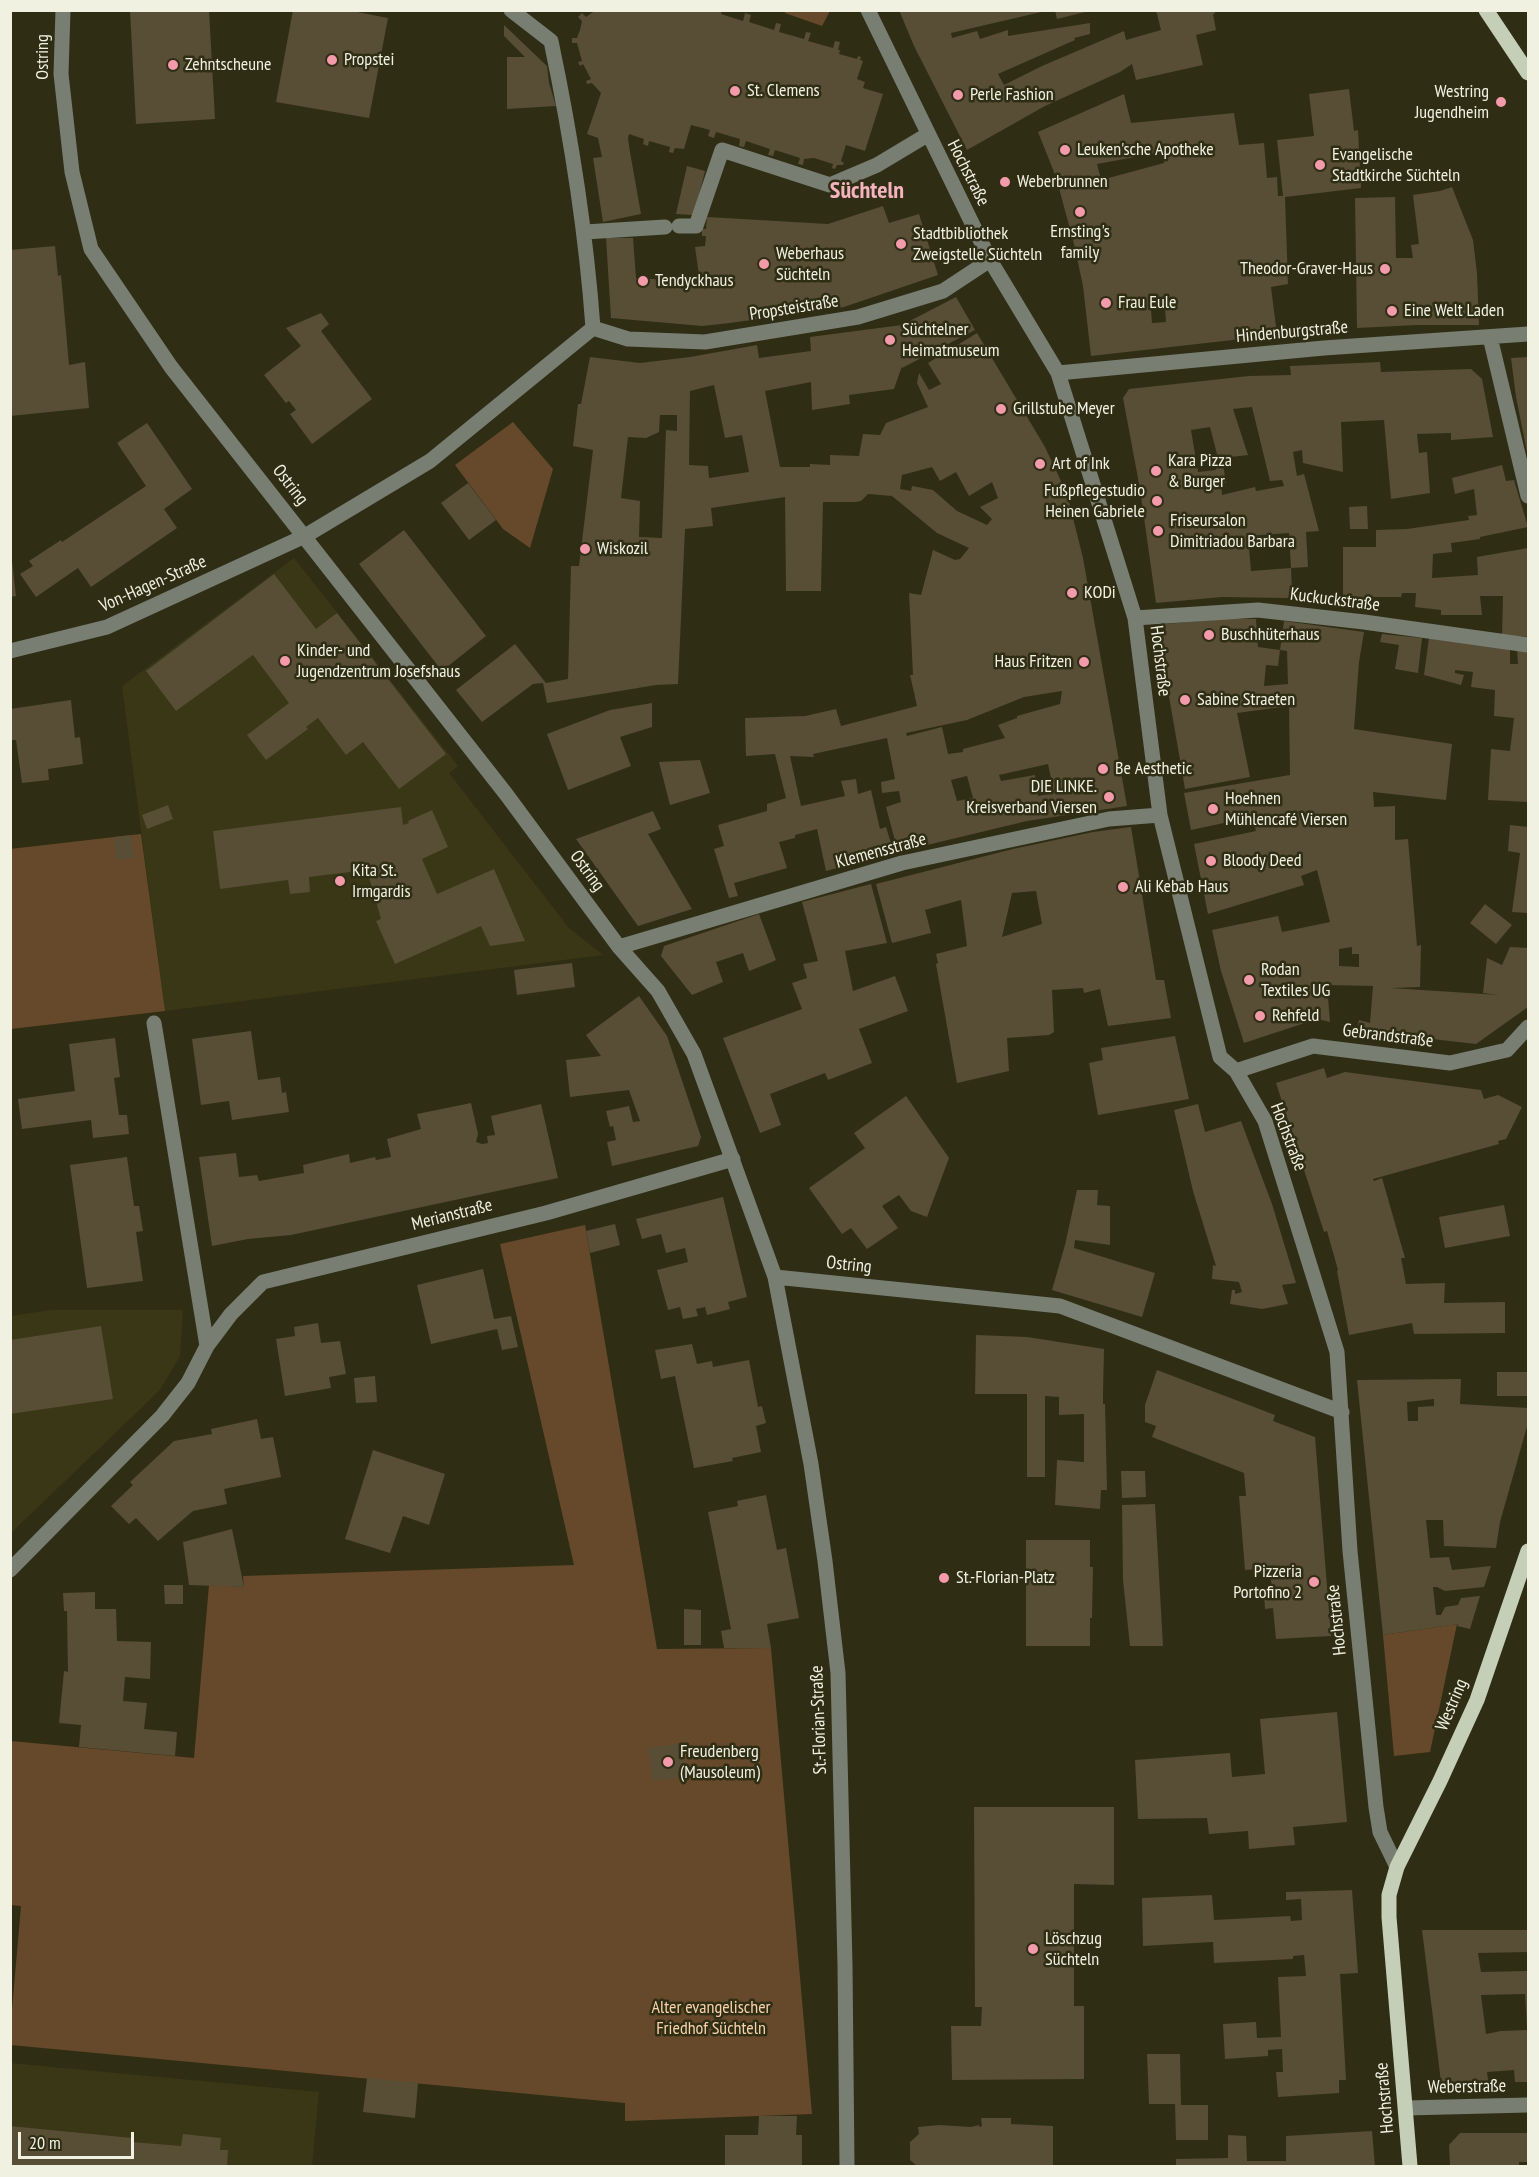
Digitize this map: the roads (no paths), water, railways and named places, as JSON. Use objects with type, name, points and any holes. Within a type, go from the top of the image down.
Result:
[{"type":"main road","points":[[1486,10],[1528,72]]},
{"type":"main road","name":"Westring","points":[[1397,1867],[1477,1700],[1528,1551]]},
{"type":"main road","name":"Hochstraße","points":[[1397,1867],[1389,1895],[1389,1917],[1410,2166]]},
{"type":"street","name":"Ostring","points":[[63,10],[61,74],[72,172],[92,249],[171,366],[506,794],[618,947],[658,991],[694,1054],[775,1278],[1060,1306],[1342,1412]]},
{"type":"street","points":[[305,536],[430,461],[593,328],[585,232],[563,95],[551,41],[511,10]]},
{"type":"street","name":"Hochstraße","points":[[868,10],[990,260],[1058,373],[1135,618],[1160,815],[1220,1057],[1236,1071],[1265,1121],[1337,1352],[1350,1551],[1376,1807],[1380,1832],[1397,1867]]},
{"type":"street","name":"Hochstraße","points":[[585,232],[696,226],[722,150],[830,185],[877,165],[927,135]]},
{"type":"street","name":"Propsteistraße","points":[[593,328],[628,339],[705,342],[858,317],[943,291],[990,260]]},
{"type":"street","name":"Hindenburgstraße","points":[[1058,373],[1324,348],[1528,334]]},
{"type":"street","points":[[1490,337],[1528,496]]},
{"type":"street","name":"Von-Hagen-Straße","points":[[10,651],[107,627],[305,536]]},
{"type":"street","name":"Kuckuckstraße","points":[[1135,618],[1258,610],[1528,645]]},
{"type":"street","name":"Klemensstraße","points":[[618,947],[902,863],[1109,819],[1160,815]]},
{"type":"street","points":[[154,1023],[207,1346]]},
{"type":"street","name":"Gebrandstraße","points":[[1236,1071],[1313,1046],[1450,1063],[1507,1050],[1528,1027]]},
{"type":"street","name":"Merianstraße","points":[[13,1565],[162,1416],[188,1383],[207,1346],[231,1314],[262,1282],[546,1213],[733,1159]]},
{"type":"street","name":"St.-Florian-Straße","points":[[775,1278],[811,1464],[838,1673],[847,2166]]},
{"type":"street","name":"Weberstraße","points":[[1406,2108],[1528,2105]]},
{"type":"place","name":"Propstei","points":[[332,60]]},
{"type":"place","name":"Zehntscheune","points":[[173,65]]},
{"type":"place","name":"St. Clemens","points":[[735,91]]},
{"type":"place","name":"Perle Fashion","points":[[958,95]]},
{"type":"place","name":"Westring Jugendheim","points":[[1501,102]]},
{"type":"place","name":"Leuken'sche Apotheke","points":[[1065,150]]},
{"type":"place","name":"Evangelische Stadtkirche Süchteln","points":[[1320,165]]},
{"type":"place","name":"Weberbrunnen","points":[[1005,182]]},
{"type":"place","name":"Ernsting's family","points":[[1080,212]]},
{"type":"place","name":"Stadtbibliothek Zweigstelle Süchteln","points":[[901,244]]},
{"type":"place","name":"Weberhaus Süchteln","points":[[764,264]]},
{"type":"place","name":"Theodor-Graver-Haus","points":[[1385,269]]},
{"type":"place","name":"Tendyckhaus","points":[[643,281]]},
{"type":"place","name":"Frau Eule","points":[[1106,303]]},
{"type":"place","name":"Eine Welt Laden","points":[[1392,311]]},
{"type":"place","name":"Süchtelner Heimatmuseum","points":[[890,340]]},
{"type":"place","name":"Grillstube Meyer","points":[[1001,409]]},
{"type":"place","name":"Art of Ink","points":[[1040,464]]},
{"type":"place","name":"Kara Pizza & Burger","points":[[1156,471]]},
{"type":"place","name":"Fußpflegestudio Heinen Gabriele","points":[[1157,501]]},
{"type":"place","name":"Friseursalon Dimitriadou Barbara","points":[[1158,531]]},
{"type":"place","name":"Wiskozil","points":[[585,549]]},
{"type":"place","name":"KODi","points":[[1072,593]]},
{"type":"place","name":"Buschhüterhaus","points":[[1209,635]]},
{"type":"place","name":"Kinder- und Jugendzentrum Josefshaus","points":[[285,661]]},
{"type":"place","name":"Haus Fritzen","points":[[1084,662]]},
{"type":"place","name":"Sabine Straeten","points":[[1185,700]]},
{"type":"place","name":"Be Aesthetic","points":[[1103,769]]},
{"type":"place","name":"DIE LINKE. Kreisverband Viersen","points":[[1109,797]]},
{"type":"place","name":"Hoehnen Mühlencafé Viersen","points":[[1213,809]]},
{"type":"place","name":"Bloody Deed","points":[[1211,861]]},
{"type":"place","name":"Kita St. Irmgardis","points":[[340,881]]},
{"type":"place","name":"Ali Kebab Haus","points":[[1123,887]]},
{"type":"place","name":"Rodan Textiles UG","points":[[1249,980]]},
{"type":"place","name":"Rehfeld","points":[[1260,1016]]},
{"type":"place","name":"St.-Florian-Platz","points":[[944,1578]]},
{"type":"place","name":"Pizzeria Portofino 2","points":[[1314,1582]]},
{"type":"place","name":"Freudenberg (Mausoleum)","points":[[668,1762]]},
{"type":"place","name":"Löschzug Süchteln","points":[[1033,1949]]},
{"type":"district","name":"Süchteln","points":[[867,191]]},
{"type":"park label","name":"Alter evangelischer Friedhof Süchteln","points":[[711,2018]]}]
